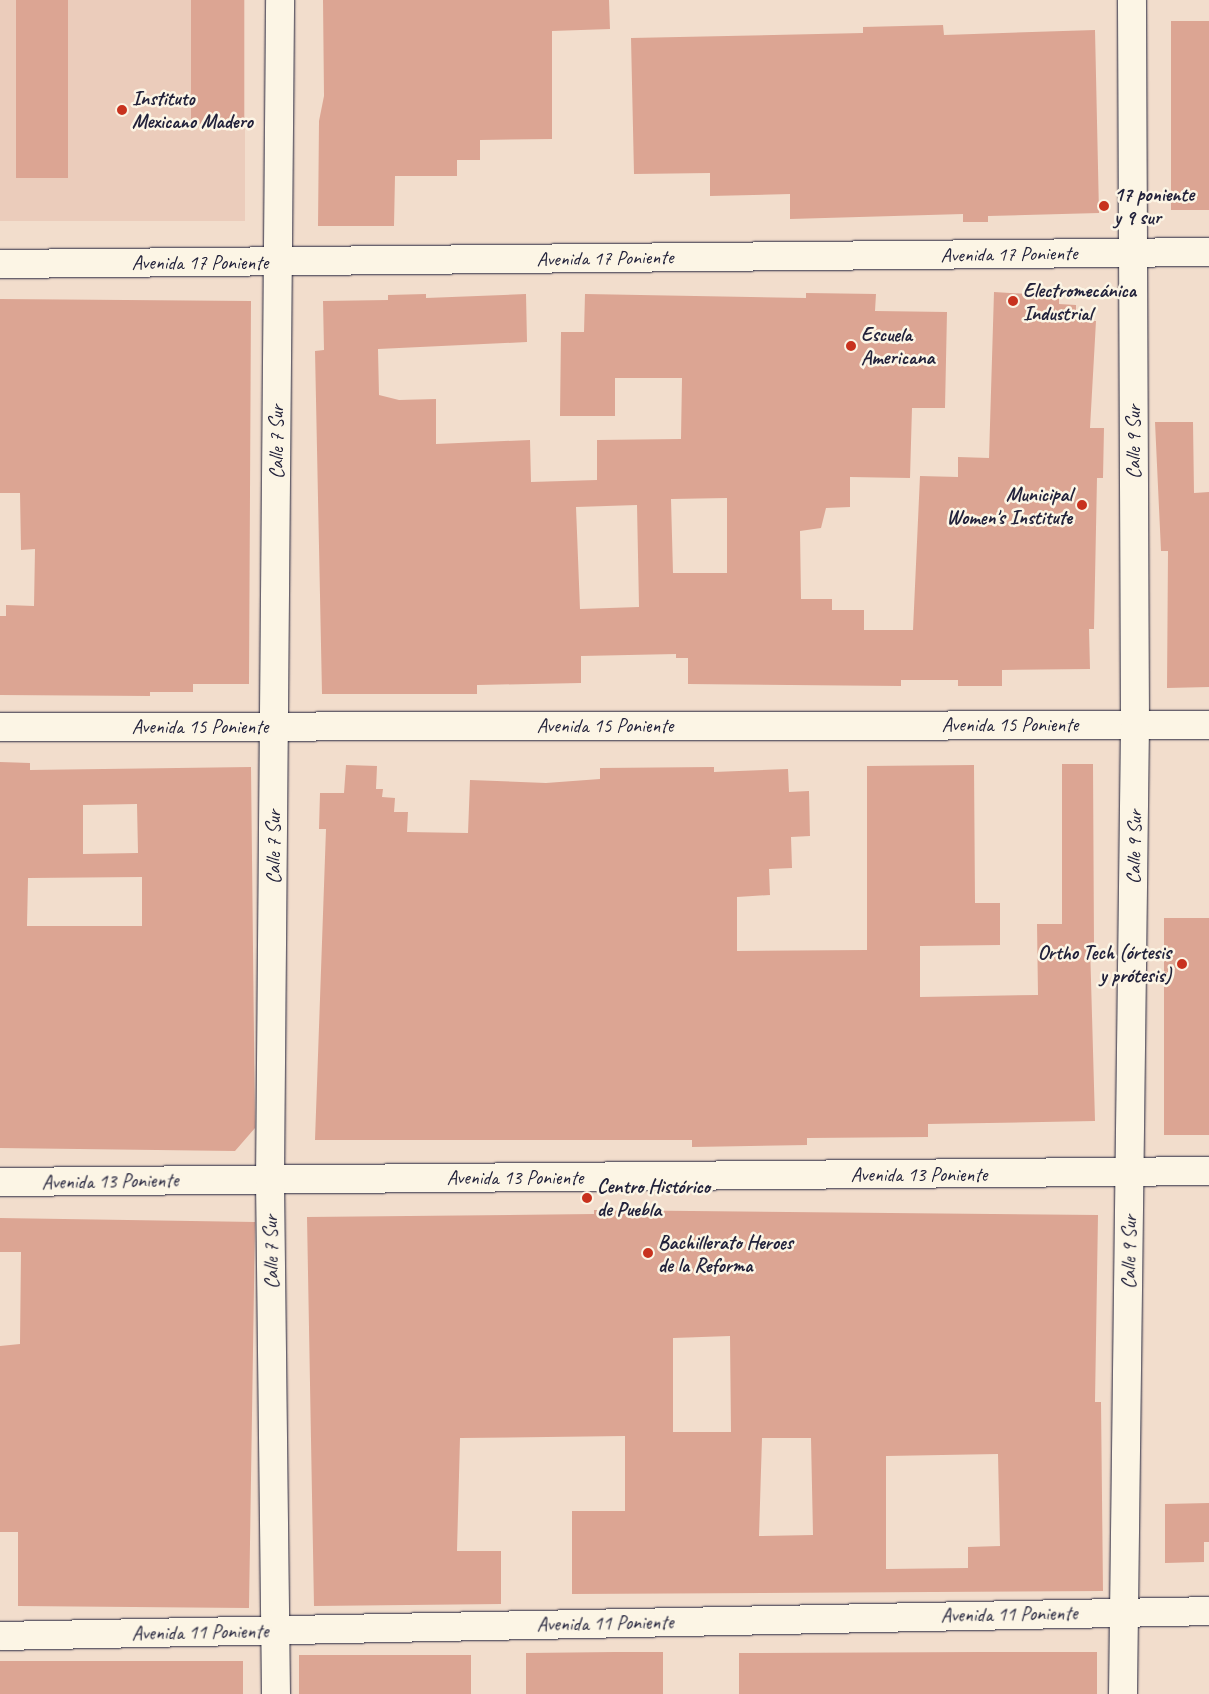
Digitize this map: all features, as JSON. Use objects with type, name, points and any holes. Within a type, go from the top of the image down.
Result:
[{"type":"street","name":"Calle 7 Sur","points":[[276,1694],[270,1180],[280,0]]},
{"type":"street","name":"Calle 9 Sur","points":[[1122,1694],[1135,723],[1132,0]]},
{"type":"street","name":"Avenida 17 Poniente","points":[[0,264],[1209,252]]},
{"type":"street","name":"Avenida 15 Poniente","points":[[0,727],[1135,723],[1209,725]]},
{"type":"street","name":"Avenida 13 Poniente","points":[[0,1182],[1209,1171]]},
{"type":"street","name":"Avenida 11 Poniente","points":[[0,1636],[1123,1611],[1209,1611]]},
{"type":"shaded area","name":"Instituto Mexicano Madero","points":[[0,0],[245,0],[245,221],[0,221]]},
{"type":"building","points":[[16,0],[68,0],[68,178],[16,178]]},
{"type":"building","points":[[191,0],[244,0],[244,124],[191,124]]},
{"type":"building","points":[[323,0],[609,0],[610,29],[552,31],[552,139],[480,140],[480,160],[457,160],[457,176],[395,176],[394,226],[318,226],[319,121],[324,96]]},
{"type":"building","points":[[1171,21],[1209,21],[1209,210],[1171,210]]},
{"type":"building","points":[[943,25],[944,35],[1095,30],[1099,213],[988,216],[988,222],[963,222],[963,214],[790,219],[790,194],[710,196],[710,173],[634,174],[631,38],[863,33],[863,27]]},
{"type":"building","points":[[994,292],[1059,296],[1059,304],[1076,305],[1076,320],[1096,321],[1090,428],[1104,428],[1103,478],[1097,478],[1094,629],[1089,629],[1090,669],[1002,670],[1002,686],[958,686],[958,680],[901,680],[901,686],[688,684],[688,658],[676,658],[676,654],[581,656],[581,683],[477,685],[477,694],[322,694],[315,351],[324,350],[323,301],[388,300],[388,295],[426,294],[426,298],[526,294],[527,342],[378,349],[379,395],[399,400],[436,399],[436,444],[530,440],[531,482],[597,480],[597,440],[681,439],[682,378],[615,378],[615,416],[560,416],[561,332],[584,332],[585,294],[806,298],[806,293],[876,294],[875,311],[947,312],[945,408],[912,408],[910,478],[850,477],[850,507],[826,508],[821,528],[800,531],[801,599],[832,599],[832,610],[864,610],[864,630],[913,630],[920,476],[958,477],[958,457],[989,458]],"holes":[[[727,498],[727,573],[673,573],[671,499]],[[637,505],[639,607],[580,609],[576,507]]]},
{"type":"building","points":[[0,299],[251,301],[249,684],[193,684],[193,692],[150,692],[150,696],[0,695],[0,616],[6,616],[6,605],[34,606],[35,549],[21,550],[20,493],[0,493]]},
{"type":"building","points":[[1155,422],[1193,422],[1194,493],[1209,492],[1209,687],[1167,688],[1168,551],[1161,551]]},
{"type":"building","points":[[0,762],[30,763],[30,770],[251,767],[255,1128],[235,1151],[0,1148]],"holes":[[[137,804],[138,853],[83,854],[83,805]],[[142,877],[142,926],[27,926],[28,878]]]},
{"type":"building","points":[[1062,764],[1093,764],[1094,945],[1090,945],[1095,1121],[928,1124],[928,1137],[807,1138],[807,1145],[692,1147],[692,1140],[315,1140],[326,829],[319,829],[320,793],[344,793],[346,765],[377,766],[376,789],[383,789],[382,797],[395,798],[394,812],[408,812],[407,832],[468,833],[470,780],[546,783],[600,779],[600,768],[714,767],[714,772],[788,769],[789,792],[809,791],[810,836],[791,837],[792,868],[769,869],[770,895],[737,897],[737,951],[867,950],[867,766],[974,765],[975,903],[1000,903],[1000,945],[920,946],[920,997],[1038,995],[1037,924],[1062,924]]},
{"type":"building","points":[[1164,918],[1209,918],[1209,1135],[1164,1135]]},
{"type":"building","points":[[594,1210],[1098,1215],[1095,1402],[1101,1402],[1103,1591],[572,1594],[572,1511],[625,1511],[625,1436],[460,1438],[457,1551],[501,1551],[501,1604],[314,1606],[307,1217],[594,1214]],"holes":[[[730,1336],[731,1432],[673,1432],[673,1338]],[[762,1438],[811,1438],[813,1535],[759,1536]],[[998,1454],[1000,1546],[968,1547],[968,1568],[886,1569],[886,1456]]]},
{"type":"building","points":[[0,1218],[255,1222],[249,1608],[18,1606],[18,1532],[0,1532],[0,1346],[20,1344],[21,1252],[0,1252]]},
{"type":"building","points":[[1209,1503],[1209,1542],[1204,1542],[1204,1562],[1165,1563],[1165,1504]]},
{"type":"building","points":[[663,1652],[663,1694],[526,1694],[526,1653]]},
{"type":"building","points":[[1097,1652],[1097,1694],[739,1694],[739,1653]]},
{"type":"building","points":[[299,1655],[471,1655],[471,1694],[299,1694]]},
{"type":"building","points":[[0,1661],[243,1661],[243,1694],[0,1694]]},
{"type":"place","name":"Instituto Mexicano Madero","points":[[122,110]]},
{"type":"place","name":"17 poniente y 9 sur","points":[[1104,206]]},
{"type":"place","name":"Electromecánica Industrial","points":[[1013,301]]},
{"type":"place","name":"Escuela Americana","points":[[851,346]]},
{"type":"place","name":"Municipal Women's Institute","points":[[1082,505]]},
{"type":"place","name":"Ortho Tech (órtesis y prótesis)","points":[[1182,964]]},
{"type":"place","name":"Centro Histórico de Puebla","points":[[587,1198]]},
{"type":"place","name":"Bachillerato Heroes de la Reforma","points":[[648,1253]]}]
